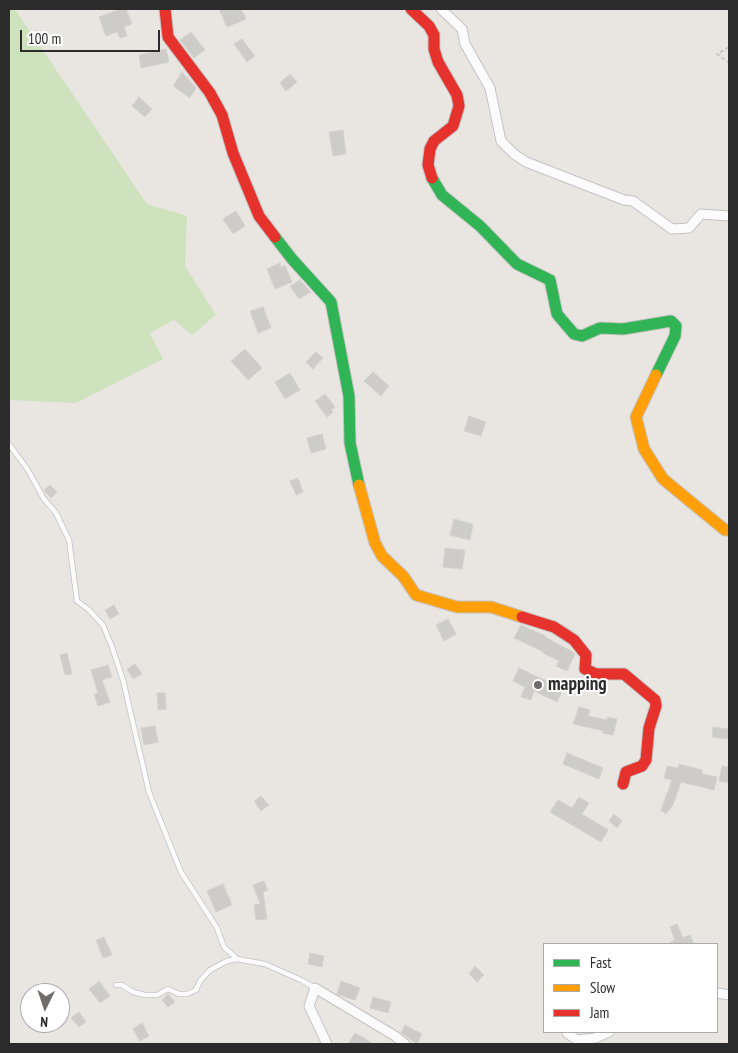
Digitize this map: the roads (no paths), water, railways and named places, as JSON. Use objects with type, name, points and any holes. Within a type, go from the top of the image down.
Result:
[{"type":"street","points":[[164,9],[168,37],[210,93],[222,115],[233,153],[259,216],[292,259],[331,302],[349,396],[350,443],[356,476],[374,543],[382,556],[402,576],[416,595],[457,607],[491,607],[554,627],[574,640],[586,655],[586,669],[596,674],[624,674],[655,700],[656,706],[649,728],[646,760],[642,766],[626,772],[623,784]]},
{"type":"street","points":[[411,9],[429,26],[434,35],[434,50],[438,62],[457,95],[459,106],[453,126],[434,141],[430,149],[428,165],[434,183],[442,195],[480,226],[517,264],[550,280],[557,314],[574,334],[582,336],[600,328],[623,329],[671,321],[676,326],[675,336],[636,417],[644,449],[663,479],[725,530],[729,530]]},
{"type":"street","points":[[441,9],[462,29],[465,44],[490,88],[501,141],[514,154],[526,162],[624,200],[633,201],[672,229],[689,228],[701,214],[729,216]]},
{"type":"street","points":[[327,1044],[309,1006],[315,988],[396,1036],[405,1044]]},
{"type":"street","points":[[567,1033],[577,1040],[595,1038],[607,1033]]},
{"type":"lane","points":[[9,444],[28,470],[44,499],[56,513],[69,540],[77,601],[88,609],[102,625],[112,647],[120,670],[149,792],[181,872],[217,928],[224,947],[237,959]]},
{"type":"lane","points":[[116,985],[122,985],[133,992],[145,995],[157,995],[168,989],[180,994],[187,994],[196,990],[200,981],[210,970],[227,961],[237,959],[265,964],[315,988]]},
{"type":"place","name":"mapping","points":[[538,685]]}]
